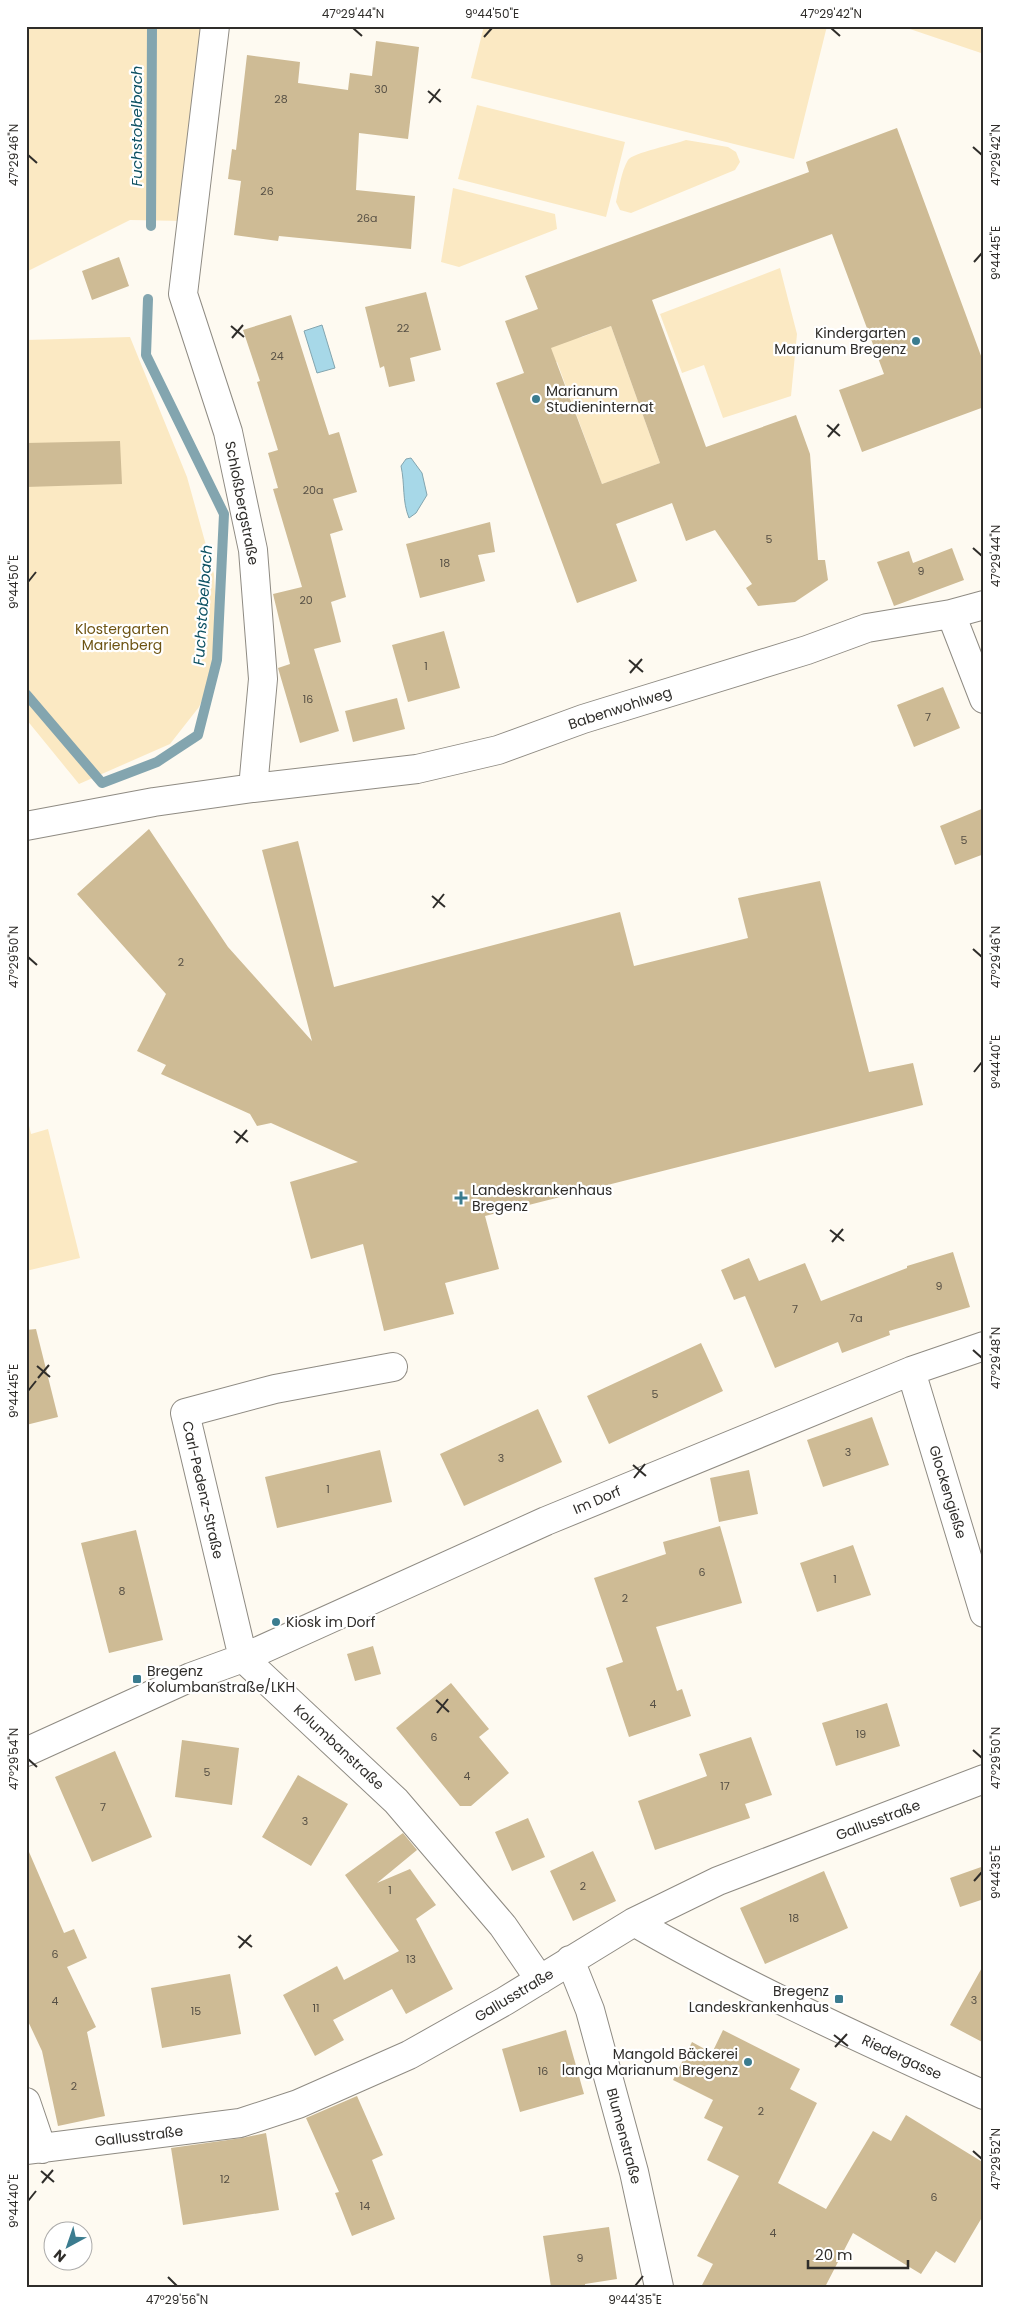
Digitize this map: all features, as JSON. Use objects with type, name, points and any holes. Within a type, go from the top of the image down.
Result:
[{"type":"street","name":"Schloßbergstraße","points":[[215,26],[183,294],[228,432],[253,550],[263,679],[253,788]]},
{"type":"street","name":"Babenwohlweg","points":[[253,788],[417,769],[498,750],[583,719],[807,650],[867,628],[951,614],[984,605]]},
{"type":"street","points":[[951,614],[984,699]]},
{"type":"street","points":[[26,826],[154,802],[253,788]]},
{"type":"street","name":"Im Dorf","points":[[243,1658],[546,1521],[912,1371],[984,1346]]},
{"type":"street","name":"Carl-Pedenz-Straße","points":[[243,1658],[185,1413],[274,1389],[393,1367]]},
{"type":"street","name":"Glockengieße","points":[[912,1371],[984,1613]]},
{"type":"street","points":[[26,1752],[191,1677],[243,1658]]},
{"type":"street","name":"Kolumbanstraße","points":[[243,1658],[396,1801],[503,1926],[540,1980]]},
{"type":"street","name":"Gallusstraße","points":[[34,2149],[240,2123],[298,2104],[409,2055],[540,1980],[634,1922],[718,1881],[984,1779]]},
{"type":"street","name":"Riedergasse","points":[[634,1922],[685,1952],[984,2094]]},
{"type":"street","name":"Blumenstraße","points":[[570,1960],[590,2010],[634,2172],[658,2287]]},
{"type":"street","points":[[26,2102],[34,2149]]},
{"type":"green space","points":[[26,26],[204,26],[185,221],[130,220],[26,272]]},
{"type":"green space","points":[[484,26],[827,26],[794,159],[471,78]]},
{"type":"green space","points":[[901,26],[984,26],[984,54]]},
{"type":"green space","points":[[477,105],[625,142],[606,217],[458,179]]},
{"type":"green space","points":[[686,140],[728,147],[736,152],[740,162],[735,170],[631,213],[620,210],[616,202],[622,175],[628,160],[645,152]]},
{"type":"green space","points":[[453,188],[555,214],[557,229],[459,267],[441,262]]},
{"type":"green space","points":[[780,268],[797,334],[791,396],[723,418],[704,365],[682,373],[660,314]]},
{"type":"green space","points":[[611,326],[660,463],[602,484],[557,362],[533,370],[549,341],[582,337]]},
{"type":"green space","name":"Klostergarten Marienberg","points":[[130,337],[187,477],[214,574],[219,662],[199,707],[170,744],[79,784],[26,719],[26,340]]},
{"type":"green space","points":[[26,1113],[31,1134],[48,1129],[80,1258],[26,1271]]},
{"type":"water","points":[[322,325],[335,368],[317,373],[304,331]]},
{"type":"water","points":[[411,458],[422,473],[427,495],[416,513],[409,518],[405,505],[401,466],[406,459]]},
{"type":"building","points":[[376,41],[419,47],[408,139],[359,133],[356,190],[415,196],[411,249],[279,236],[278,241],[234,235],[241,181],[228,179],[232,149],[236,150],[247,55],[300,62],[298,83],[348,90],[350,73],[372,76]]},
{"type":"building","points":[[897,128],[984,364],[984,407],[862,452],[839,390],[884,374],[832,234],[652,300],[706,447],[796,415],[810,454],[818,560],[825,560],[828,580],[795,602],[758,606],[746,588],[752,584],[715,530],[686,541],[672,503],[616,524],[637,581],[577,603],[496,383],[524,373],[505,321],[538,309],[525,276],[809,172],[806,162]],"holes":[[[611,326],[660,463],[602,484],[551,348]]]},
{"type":"building","points":[[119,257],[129,286],[92,300],[82,271]]},
{"type":"building","points":[[426,292],[441,350],[410,358],[415,381],[389,387],[384,366],[380,368],[365,307]]},
{"type":"building","points":[[291,315],[329,435],[339,432],[357,492],[333,499],[343,530],[330,534],[346,597],[331,602],[341,642],[314,649],[339,731],[300,743],[278,668],[290,664],[273,594],[302,587],[273,489],[278,488],[268,453],[278,450],[257,382],[260,381],[243,330]]},
{"type":"building","points":[[120,441],[122,484],[26,487],[26,443]]},
{"type":"building","points":[[490,522],[495,552],[478,555],[485,581],[420,598],[406,544]]},
{"type":"building","points":[[952,548],[964,580],[894,606],[877,562],[909,551],[913,563]]},
{"type":"building","points":[[444,631],[460,688],[408,702],[392,645]]},
{"type":"building","points":[[943,687],[960,728],[914,747],[897,705]]},
{"type":"building","points":[[397,698],[405,729],[353,742],[345,711]]},
{"type":"building","points":[[984,808],[984,854],[955,865],[940,826]]},
{"type":"building","points":[[149,829],[228,947],[312,1041],[262,850],[298,841],[334,987],[620,912],[634,966],[748,938],[738,898],[820,881],[869,1072],[913,1063],[923,1105],[485,1216],[499,1269],[445,1283],[454,1314],[384,1331],[363,1244],[311,1259],[290,1182],[358,1162],[271,1123],[257,1126],[250,1114],[161,1074],[166,1065],[137,1051],[166,994],[77,894]]},
{"type":"building","points":[[953,1252],[970,1307],[889,1331],[890,1335],[842,1353],[838,1342],[775,1368],[745,1296],[734,1300],[721,1270],[749,1258],[759,1281],[805,1263],[821,1301],[907,1268],[907,1266]]},
{"type":"building","points":[[36,1329],[58,1417],[26,1425],[26,1330]]},
{"type":"building","points":[[701,1343],[723,1391],[609,1444],[587,1396]]},
{"type":"building","points":[[538,1409],[562,1462],[464,1506],[440,1454]]},
{"type":"building","points":[[872,1417],[889,1465],[823,1487],[807,1440]]},
{"type":"building","points":[[380,1450],[392,1502],[277,1528],[265,1477]]},
{"type":"building","points":[[749,1470],[758,1514],[719,1522],[710,1478]]},
{"type":"building","points":[[720,1526],[742,1603],[656,1627],[677,1691],[682,1689],[691,1716],[629,1737],[606,1668],[623,1662],[594,1578],[666,1554],[663,1542]]},
{"type":"building","points":[[136,1530],[163,1640],[109,1653],[81,1543]]},
{"type":"building","points":[[853,1545],[871,1595],[817,1612],[800,1563]]},
{"type":"building","points":[[373,1646],[381,1674],[355,1681],[347,1654]]},
{"type":"building","points":[[451,1683],[489,1729],[479,1737],[509,1773],[471,1806],[460,1806],[396,1728]]},
{"type":"building","points":[[887,1703],[900,1746],[836,1766],[822,1723]]},
{"type":"building","points":[[751,1737],[772,1795],[745,1804],[750,1818],[655,1850],[638,1801],[707,1776],[699,1754]]},
{"type":"building","points":[[182,1740],[239,1748],[232,1805],[175,1797]]},
{"type":"building","points":[[115,1751],[152,1837],[92,1862],[55,1777]]},
{"type":"building","points":[[298,1775],[348,1804],[311,1866],[262,1837]]},
{"type":"building","points":[[528,1818],[545,1857],[512,1871],[495,1832]]},
{"type":"building","points":[[403,1833],[417,1850],[377,1883],[410,1869],[436,1905],[416,1919],[453,1989],[406,2014],[392,1989],[333,2020],[344,2040],[315,2056],[283,1995],[337,1966],[344,1980],[399,1951],[345,1875]]},
{"type":"building","points":[[26,1845],[64,1933],[74,1929],[87,1958],[67,1967],[96,2027],[87,2032],[105,2116],[58,2126],[42,2051],[26,2017]]},
{"type":"building","points":[[593,1851],[616,1901],[573,1921],[550,1871]]},
{"type":"building","points":[[984,1866],[984,1899],[960,1907],[950,1878]]},
{"type":"building","points":[[824,1871],[848,1928],[765,1964],[740,1908]]},
{"type":"building","points":[[984,1964],[984,2043],[950,2025]]},
{"type":"building","points":[[230,1974],[241,2034],[162,2048],[151,1988]]},
{"type":"building","points":[[566,2030],[584,2094],[520,2112],[502,2049]]},
{"type":"building","points":[[723,2030],[800,2069],[790,2089],[817,2103],[778,2183],[826,2209],[873,2131],[891,2141],[906,2115],[984,2163],[984,2214],[955,2263],[936,2251],[921,2274],[853,2233],[825,2287],[701,2287],[713,2264],[697,2256],[739,2176],[707,2160],[723,2127],[704,2118],[713,2100],[673,2080],[692,2042],[712,2053]]},
{"type":"building","points":[[357,2096],[383,2155],[372,2160],[395,2219],[352,2236],[335,2193],[339,2192],[306,2118]]},
{"type":"building","points":[[266,2133],[279,2210],[183,2225],[171,2148]]},
{"type":"building","points":[[609,2227],[617,2279],[585,2284],[585,2287],[551,2287],[543,2236]]},
{"type":"waterway","name":"Fuchstobelbach","points":[[151,226],[152,26]]},
{"type":"waterway","name":"Fuchstobelbach","points":[[26,694],[102,783],[157,762],[198,735],[217,660],[224,514],[146,355],[148,299]]},
{"type":"place","name":"Kindergarten Marianum Bregenz","points":[[916,341]]},
{"type":"place","name":"Marianum Studieninternat","points":[[536,399]]},
{"type":"place","name":"Landeskrankenhaus Bregenz","points":[[461,1198]]},
{"type":"place","name":"Kiosk im Dorf","points":[[276,1622]]},
{"type":"place","name":"Bregenz Kolumbanstraße/LKH","points":[[137,1679]]},
{"type":"place","name":"Bregenz Landeskrankenhaus","points":[[839,1999]]},
{"type":"place","name":"Mangold Bäckerei langa Marianum Bregenz","points":[[748,2062]]}]
